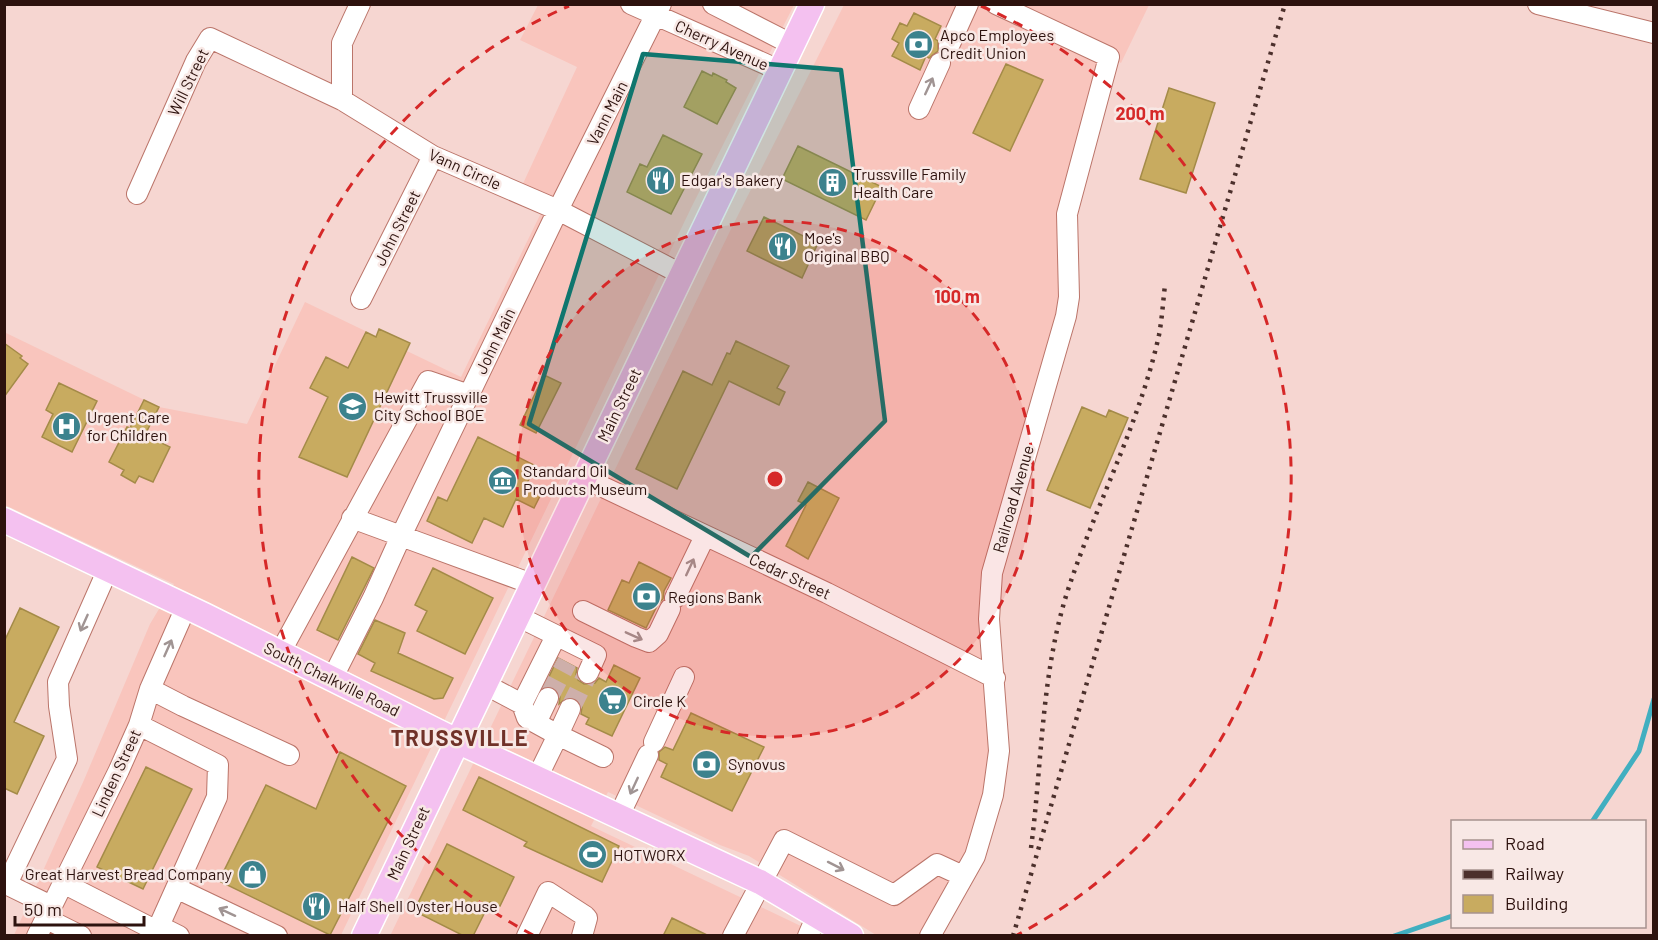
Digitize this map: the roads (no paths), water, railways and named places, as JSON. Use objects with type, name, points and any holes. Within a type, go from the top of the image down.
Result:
[{"type":"main road","name":"Main Street","points":[[364,936],[812,4]]},
{"type":"main road","name":"South Chalkville Road","points":[[4,520],[456,741],[760,882],[812,925],[851,936]]},
{"type":"street","points":[[342,100],[342,43],[360,4]]},
{"type":"street","name":"Cherry Avenue","points":[[631,4],[659,10],[781,71]]},
{"type":"street","points":[[713,4],[794,45]]},
{"type":"street","points":[[919,109],[968,4]]},
{"type":"street","name":"Railroad Avenue","points":[[930,936],[975,856],[993,795],[999,751],[989,619],[992,573],[1066,316],[1069,297],[1067,214],[1109,57],[996,4]]},
{"type":"street","points":[[1538,4],[1653,33]]},
{"type":"street","name":"Vann Main","points":[[558,210],[659,10]]},
{"type":"street","name":"Will Street","points":[[137,194],[196,61],[210,38],[342,100]]},
{"type":"street","name":"Vann Circle","points":[[342,100],[433,156],[558,210],[681,274]]},
{"type":"street","name":"John Street","points":[[361,299],[433,156]]},
{"type":"street","name":"John Main","points":[[332,679],[558,210]]},
{"type":"street","points":[[280,653],[428,381],[469,395]]},
{"type":"street","name":"Cedar Street","points":[[584,478],[827,593],[995,678]]},
{"type":"street","points":[[352,518],[532,584]]},
{"type":"street","points":[[583,611],[636,638],[649,642],[658,634],[705,536]]},
{"type":"street","points":[[81,936],[44,920],[6,884],[67,759],[59,706],[58,681],[108,569]]},
{"type":"street","name":"Linden Street","points":[[44,920],[119,770],[139,725],[150,689],[186,607]]},
{"type":"street","points":[[517,616],[556,636],[571,654],[596,655],[588,673]]},
{"type":"street","points":[[556,636],[522,704],[526,718],[603,757]]},
{"type":"street","points":[[620,816],[684,677]]},
{"type":"street","points":[[484,684],[522,704]]},
{"type":"street","points":[[150,689],[290,756]]},
{"type":"street","points":[[536,723],[549,698]]},
{"type":"street","points":[[537,778],[570,709]]},
{"type":"street","points":[[139,725],[218,765],[217,797],[159,926]]},
{"type":"street","points":[[733,936],[784,840],[894,895],[937,864],[963,876]]},
{"type":"street","points":[[63,884],[149,927],[159,926],[179,936]]},
{"type":"street","points":[[177,888],[277,936]]},
{"type":"street","points":[[527,936],[548,892],[587,918],[582,936]]},
{"type":"waterway","points":[[1593,820],[1639,751],[1654,699]]},
{"type":"waterway","points":[[1394,936],[1451,916]]},
{"type":"tunnel","points":[[548,698],[567,662]]},
{"type":"tunnel","points":[[570,709],[588,673]]},
{"type":"railway","points":[[1013,936],[1285,4]]},
{"type":"railway","points":[[1031,848],[1043,721],[1058,627],[1077,563],[1140,402],[1159,335],[1165,285]]},
{"type":"place","name":"Apco Employees Credit Union","points":[[919,44]]},
{"type":"place","name":"Edgar's Bakery","points":[[660,180]]},
{"type":"place","name":"Trussville Family Health Care","points":[[832,183]]},
{"type":"place","name":"Moe's Original BBQ","points":[[783,247]]},
{"type":"place","name":"Hewitt Trussville City School BOE","points":[[353,406]]},
{"type":"place","name":"Urgent Care for Children","points":[[66,426]]},
{"type":"place","name":"Standard Oil Products Museum","points":[[502,480]]},
{"type":"place","name":"Regions Bank","points":[[647,597]]},
{"type":"place","name":"Circle K","points":[[612,701]]},
{"type":"place","name":"Synovus","points":[[707,764]]},
{"type":"place","name":"HOTWORX","points":[[592,855]]},
{"type":"place","name":"Great Harvest Bread Company","points":[[253,874]]},
{"type":"place","name":"Half Shell Oyster House","points":[[317,906]]},
{"type":"district","name":"TRUSSVILLE","points":[[460,738]]}]
